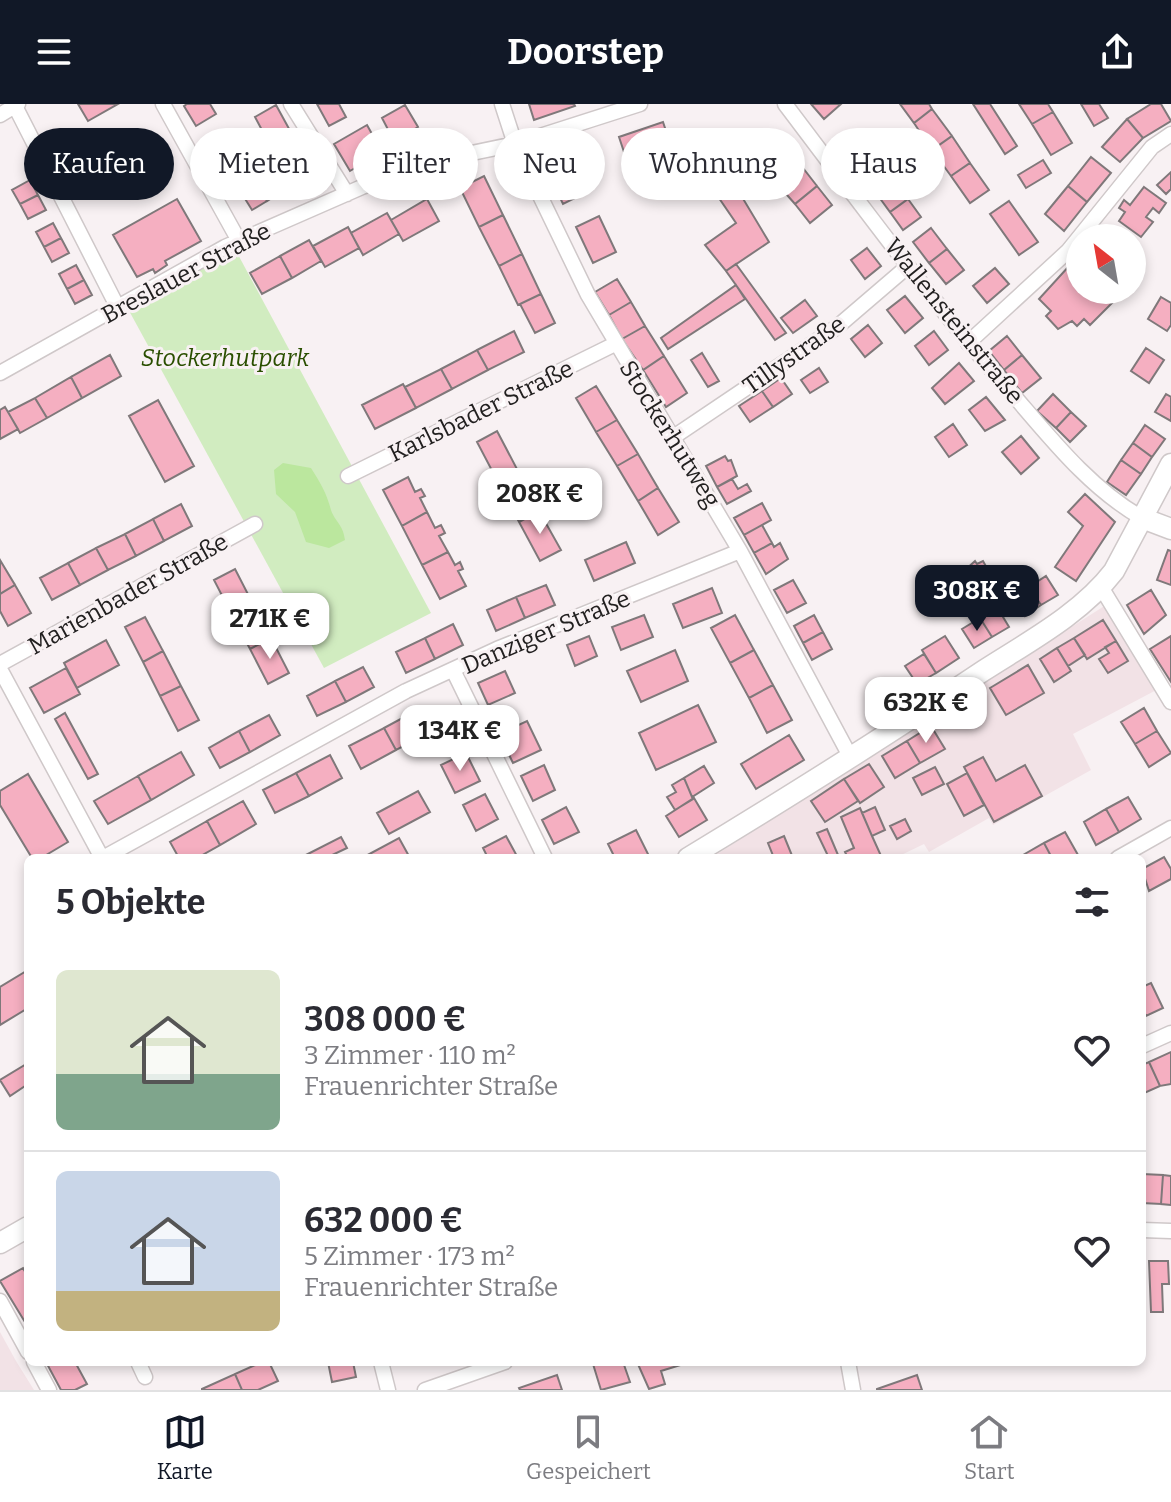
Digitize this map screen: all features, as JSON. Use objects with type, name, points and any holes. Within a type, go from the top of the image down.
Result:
[{"type":"main road","points":[[695,854],[851,758],[1068,615],[1101,587],[1171,464]]},
{"type":"main road","points":[[1142,518],[1171,529]]},
{"type":"main road","points":[[0,1243],[24,1229]]},
{"type":"street","points":[[163,104],[239,241]]},
{"type":"street","points":[[291,104],[347,194]]},
{"type":"street","name":"Stockerhutweg","points":[[502,104],[510,128]]},
{"type":"street","name":"Breslauer Straße","points":[[565,128],[640,104]]},
{"type":"street","name":"Wallensteinstraße","points":[[785,104],[968,343],[1089,477],[1123,508],[1142,518]]},
{"type":"street","points":[[0,115],[17,105],[118,308]]},
{"type":"street","points":[[968,343],[1068,251],[1152,147],[1171,134]]},
{"type":"street","name":"Breslauer Straße","points":[[0,373],[239,241],[347,194],[443,159],[494,148]]},
{"type":"street","name":"Stockerhutweg","points":[[543,200],[615,344],[675,436],[851,758]]},
{"type":"street","name":"Tillystraße","points":[[675,436],[837,327],[907,267]]},
{"type":"street","name":"Karlsbader Straße","points":[[348,476],[615,344]]},
{"type":"street","name":"Marienbader Straße","points":[[0,666],[255,524]]},
{"type":"street","name":"Danziger Straße","points":[[109,854],[406,691],[454,672],[497,649],[740,551]]},
{"type":"street","points":[[1101,587],[1171,702]]},
{"type":"street","points":[[0,666],[100,854]]},
{"type":"street","points":[[454,672],[543,854]]},
{"type":"street","points":[[1125,854],[1171,828]]},
{"type":"street","points":[[1146,1044],[1171,1033]]},
{"type":"street","points":[[1146,1230],[1171,1231]]},
{"type":"street","points":[[0,1301],[24,1345]]},
{"type":"street","points":[[36,1366],[49,1390]]},
{"type":"street","points":[[140,1366],[145,1377]]},
{"type":"street","points":[[382,1366],[388,1390]]},
{"type":"street","points":[[425,1390],[494,1366]]},
{"type":"street","points":[[849,1366],[853,1390]]},
{"type":"shaded area","points":[[283,463],[311,468],[343,530],[345,540],[329,548],[306,542],[295,512],[276,494],[274,470]]},
{"type":"shaded area","points":[[1109,603],[1162,687],[1073,734],[1091,770],[993,825],[989,818],[929,852],[924,844],[903,854],[717,854]]},
{"type":"shaded area","points":[[0,1332],[16,1361],[34,1390],[0,1390]]},
{"type":"green space","name":"Stockerhutpark","points":[[235,249],[431,613],[324,668],[127,307]]},
{"type":"building","points":[[78,104],[118,104],[88,121]]},
{"type":"building","points":[[210,104],[216,114],[196,126],[184,106]]},
{"type":"building","points":[[317,104],[339,104],[346,117],[329,126]]},
{"type":"building","points":[[529,104],[574,104],[575,106],[534,120]]},
{"type":"building","points":[[811,104],[841,104],[824,119]]},
{"type":"building","points":[[900,104],[929,104],[932,109],[914,123]]},
{"type":"building","points":[[973,104],[990,104],[1017,146],[1005,154]]},
{"type":"building","points":[[1019,104],[1048,104],[1053,112],[1032,124]]},
{"type":"building","points":[[1081,104],[1099,104],[1108,118],[1094,126]]},
{"type":"building","points":[[1151,104],[1161,104],[1171,121],[1143,138],[1127,119]]},
{"type":"building","points":[[276,105],[289,128],[261,128],[255,117]]},
{"type":"building","points":[[405,105],[418,127],[387,128],[382,118]]},
{"type":"building","points":[[932,109],[952,136],[945,141],[945,128],[917,128],[914,123]]},
{"type":"building","points":[[1053,112],[1072,143],[1051,155],[1032,124]]},
{"type":"building","points":[[1127,119],[1143,138],[1120,162],[1102,147]]},
{"type":"building","points":[[663,122],[665,128],[645,128]]},
{"type":"building","points":[[353,133],[353,169],[350,171],[337,149],[337,142]]},
{"type":"building","points":[[952,136],[970,163],[951,176],[945,168],[945,141]]},
{"type":"building","points":[[1091,157],[1111,173],[1087,202],[1068,186]]},
{"type":"building","points":[[1043,160],[1051,173],[1026,188],[1018,175]]},
{"type":"building","points":[[970,163],[989,190],[970,203],[951,176]]},
{"type":"building","points":[[805,171],[817,186],[805,196]]},
{"type":"building","points":[[1171,172],[1171,189],[1166,194],[1157,185]]},
{"type":"building","points":[[484,176],[503,215],[479,227],[466,200],[478,200],[478,179]]},
{"type":"building","points":[[24,183],[24,200],[28,200],[20,204],[12,190]]},
{"type":"building","points":[[817,186],[821,191],[821,200],[828,200],[832,205],[810,223],[795,204],[805,200],[805,196]]},
{"type":"building","points":[[1068,186],[1087,202],[1070,224],[1066,224],[1064,231],[1045,214]]},
{"type":"building","points":[[1144,187],[1166,203],[1159,213],[1153,208],[1146,217],[1153,222],[1146,231],[1146,224],[1123,224],[1119,221],[1125,212],[1119,208],[1124,200],[1130,205]]},
{"type":"building","points":[[177,199],[201,241],[165,261],[167,265],[155,273],[153,269],[137,277],[113,235]]},
{"type":"building","points":[[28,200],[41,200],[46,210],[28,219],[20,204]]},
{"type":"building","points":[[246,200],[266,200],[267,201],[252,210]]},
{"type":"building","points":[[428,200],[439,221],[403,241],[391,220]]},
{"type":"building","points":[[720,200],[744,200],[769,242],[726,271],[705,245],[736,223]]},
{"type":"building","points":[[881,200],[907,200],[890,212]]},
{"type":"building","points":[[909,200],[921,217],[903,230],[890,212]]},
{"type":"building","points":[[1009,201],[1038,242],[1019,255],[990,214]]},
{"type":"building","points":[[387,213],[399,234],[363,255],[351,233]]},
{"type":"building","points":[[503,215],[522,254],[499,266],[479,227]]},
{"type":"building","points":[[599,216],[616,252],[593,263],[576,227]]},
{"type":"building","points":[[53,223],[61,238],[44,247],[36,232]]},
{"type":"building","points":[[348,227],[359,248],[325,267],[313,246]]},
{"type":"building","points":[[931,228],[947,249],[929,263],[913,242]]},
{"type":"building","points":[[61,238],[69,253],[52,262],[44,247]]},
{"type":"building","points":[[309,240],[321,261],[292,278],[280,256]]},
{"type":"building","points":[[867,248],[881,266],[865,279],[851,260]]},
{"type":"building","points":[[947,249],[964,270],[946,284],[929,263]]},
{"type":"building","points":[[522,254],[541,294],[518,305],[499,266]]},
{"type":"building","points":[[280,256],[292,278],[262,294],[250,273]]},
{"type":"building","points":[[736,264],[786,333],[775,340],[726,271]]},
{"type":"building","points":[[76,265],[84,280],[67,289],[59,274]]},
{"type":"building","points":[[995,268],[1009,284],[987,303],[973,286]]},
{"type":"building","points":[[1066,269],[1066,304],[1111,304],[1090,325],[1084,319],[1077,326],[1072,321],[1058,329],[1046,316],[1051,311],[1039,299]]},
{"type":"building","points":[[617,279],[631,302],[609,315],[595,292]]},
{"type":"building","points":[[84,280],[92,295],[75,304],[67,289]]},
{"type":"building","points":[[736,285],[745,299],[668,349],[661,338]]},
{"type":"building","points":[[541,294],[555,323],[535,333],[520,304]]},
{"type":"building","points":[[905,296],[923,318],[905,333],[887,310]]},
{"type":"building","points":[[1161,297],[1171,303],[1171,325],[1167,331],[1148,319]]},
{"type":"building","points":[[805,300],[817,316],[793,333],[781,318]]},
{"type":"building","points":[[631,302],[645,326],[622,339],[609,315]]},
{"type":"building","points":[[868,325],[882,343],[865,357],[851,339]]},
{"type":"building","points":[[645,326],[664,356],[643,370],[622,339]]},
{"type":"building","points":[[514,331],[524,352],[488,370],[477,350]]},
{"type":"building","points":[[934,331],[948,350],[929,365],[915,346]]},
{"type":"building","points":[[1007,336],[1022,355],[1004,370],[989,351]]},
{"type":"building","points":[[1146,348],[1164,360],[1149,383],[1131,371]]},
{"type":"building","points":[[477,350],[488,370],[452,389],[441,369]]},
{"type":"building","points":[[702,353],[719,381],[708,387],[691,360]]},
{"type":"building","points":[[110,355],[121,376],[82,398],[71,377]]},
{"type":"building","points":[[1022,355],[1041,378],[1022,393],[1004,370]]},
{"type":"building","points":[[664,356],[687,393],[666,407],[643,370]]},
{"type":"building","points":[[959,363],[974,381],[945,404],[932,388]]},
{"type":"building","points":[[819,368],[828,382],[810,393],[801,380]]},
{"type":"building","points":[[441,369],[452,389],[416,408],[405,387]]},
{"type":"building","points":[[71,377],[82,398],[47,418],[35,398]]},
{"type":"building","points":[[781,378],[792,394],[773,407],[762,391]]},
{"type":"building","points":[[403,384],[416,408],[375,429],[362,405]]},
{"type":"building","points":[[596,386],[617,420],[596,432],[576,398]]},
{"type":"building","points":[[762,391],[773,407],[750,422],[739,406]]},
{"type":"building","points":[[1053,394],[1071,412],[1056,428],[1037,411]]},
{"type":"building","points":[[1166,394],[1171,397],[1171,421],[1155,412]]},
{"type":"building","points":[[986,397],[1005,420],[985,431],[969,410]]},
{"type":"building","points":[[35,398],[47,418],[20,433],[8,412]]},
{"type":"building","points":[[158,400],[194,466],[165,482],[129,416]]},
{"type":"building","points":[[5,407],[18,429],[0,439],[0,410]]},
{"type":"building","points":[[1071,412],[1086,426],[1070,442],[1056,428]]},
{"type":"building","points":[[617,420],[638,454],[617,466],[596,432]]},
{"type":"building","points":[[953,424],[967,445],[949,457],[935,437]]},
{"type":"building","points":[[1145,425],[1165,439],[1152,457],[1133,443]]},
{"type":"building","points":[[497,431],[518,471],[498,482],[477,442]]},
{"type":"building","points":[[1021,436],[1039,458],[1021,474],[1002,452]]},
{"type":"building","points":[[1133,443],[1152,457],[1141,474],[1121,460]]},
{"type":"building","points":[[638,454],[658,488],[638,501],[617,466]]},
{"type":"building","points":[[725,456],[728,461],[731,460],[737,476],[717,487],[706,466]]},
{"type":"building","points":[[1121,460],[1141,474],[1126,495],[1107,482]]},
{"type":"building","points":[[518,471],[539,511],[519,522],[498,482]]},
{"type":"building","points":[[408,477],[415,492],[421,489],[425,496],[420,498],[427,512],[402,526],[383,490]]},
{"type":"building","points":[[732,479],[738,489],[747,484],[751,491],[727,504],[717,487]]},
{"type":"building","points":[[658,488],[679,522],[658,535],[638,501]]},
{"type":"building","points":[[1085,494],[1115,522],[1076,581],[1055,567],[1083,526],[1068,512]]},
{"type":"building","points":[[762,503],[771,520],[744,535],[734,518]]},
{"type":"building","points":[[181,504],[192,526],[164,541],[153,519]]},
{"type":"building","points":[[539,511],[561,550],[540,561],[519,522]]},
{"type":"building","points":[[427,512],[435,528],[441,525],[445,533],[439,536],[448,552],[422,565],[402,526]]},
{"type":"building","points":[[153,519],[164,541],[136,556],[125,534]]},
{"type":"building","points":[[762,525],[772,543],[754,553],[744,535]]},
{"type":"building","points":[[125,534],[136,556],[108,570],[96,548]]},
{"type":"building","points":[[626,542],[635,563],[594,581],[585,560]]},
{"type":"building","points":[[772,543],[774,547],[780,543],[788,559],[766,574],[754,553]]},
{"type":"building","points":[[96,548],[108,570],[80,585],[68,563]]},
{"type":"building","points":[[1168,550],[1171,551],[1171,585],[1157,580]]},
{"type":"building","points":[[448,552],[455,565],[460,562],[463,569],[458,571],[466,586],[440,599],[422,565]]},
{"type":"building","points":[[0,560],[15,585],[0,594]]},
{"type":"building","points":[[975,561],[977,564],[983,561],[992,577],[972,588],[963,572]]},
{"type":"building","points":[[68,563],[80,585],[52,600],[40,578]]},
{"type":"building","points":[[235,569],[253,604],[232,615],[214,580]]},
{"type":"building","points":[[1046,576],[1058,595],[1041,605],[1029,587]]},
{"type":"building","points":[[793,580],[806,603],[787,613],[774,590]]},
{"type":"building","points":[[15,585],[31,613],[8,626],[0,611],[0,594]]},
{"type":"building","points":[[546,585],[555,605],[525,618],[516,597]]},
{"type":"building","points":[[1029,587],[1041,605],[1025,616],[1013,597]]},
{"type":"building","points":[[712,588],[722,613],[683,628],[673,604]]},
{"type":"building","points":[[1151,590],[1166,615],[1144,634],[1127,605]]},
{"type":"building","points":[[516,597],[525,618],[496,631],[487,610]]},
{"type":"building","points":[[253,604],[271,638],[250,649],[232,615]]},
{"type":"building","points":[[997,607],[1009,627],[992,637],[980,618]]},
{"type":"building","points":[[644,615],[653,637],[621,650],[612,627]]},
{"type":"building","points":[[735,615],[754,650],[730,663],[711,628]]},
{"type":"building","points":[[814,615],[823,632],[803,643],[794,626]]},
{"type":"building","points":[[145,617],[163,651],[143,662],[125,627]]},
{"type":"building","points":[[980,618],[992,637],[974,648],[962,629]]},
{"type":"building","points":[[1103,620],[1116,641],[1087,659],[1074,638]]},
{"type":"building","points":[[453,624],[463,645],[435,659],[425,638]]},
{"type":"building","points":[[823,632],[832,649],[812,660],[803,643]]},
{"type":"building","points":[[589,636],[597,656],[575,666],[567,645]]},
{"type":"building","points":[[945,636],[959,658],[936,673],[922,650]]},
{"type":"building","points":[[1171,636],[1171,682],[1150,649]]},
{"type":"building","points":[[271,638],[289,673],[268,684],[250,649]]},
{"type":"building","points":[[425,638],[435,659],[406,673],[396,652]]},
{"type":"building","points":[[1074,638],[1085,655],[1068,666],[1057,648]]},
{"type":"building","points":[[106,640],[119,665],[77,688],[64,663]]},
{"type":"building","points":[[1116,641],[1128,661],[1108,673],[1099,659],[1109,653],[1105,647]]},
{"type":"building","points":[[1057,648],[1071,671],[1054,682],[1040,659]]},
{"type":"building","points":[[675,650],[688,681],[641,702],[627,671]]},
{"type":"building","points":[[754,650],[773,685],[749,698],[730,663]]},
{"type":"building","points":[[163,651],[181,686],[160,696],[143,662]]},
{"type":"building","points":[[924,654],[936,673],[917,684],[905,666]]},
{"type":"building","points":[[1028,665],[1044,693],[1006,715],[990,688]]},
{"type":"building","points":[[363,667],[374,687],[346,702],[335,681]]},
{"type":"building","points":[[66,668],[80,694],[44,713],[30,688]]},
{"type":"building","points":[[505,671],[515,693],[488,705],[478,683]]},
{"type":"building","points":[[335,681],[346,702],[317,716],[307,696]]},
{"type":"building","points":[[773,685],[792,720],[767,733],[749,698]]},
{"type":"building","points":[[181,686],[199,720],[178,731],[160,696]]},
{"type":"building","points":[[698,705],[716,742],[656,770],[639,733]]},
{"type":"building","points":[[1144,708],[1157,731],[1135,744],[1121,722]]},
{"type":"building","points":[[419,709],[431,732],[396,750],[384,728]]},
{"type":"building","points":[[65,713],[98,774],[88,779],[55,719]]},
{"type":"building","points":[[269,715],[280,735],[250,752],[239,731]]},
{"type":"building","points":[[527,721],[541,750],[513,763],[499,734]]},
{"type":"building","points":[[931,726],[945,749],[920,763],[907,741]]},
{"type":"building","points":[[384,728],[396,750],[361,769],[349,746]]},
{"type":"building","points":[[239,731],[250,752],[220,768],[209,748]]},
{"type":"building","points":[[1157,731],[1171,753],[1149,767],[1135,744]]},
{"type":"building","points":[[789,735],[804,760],[756,789],[741,764]]},
{"type":"building","points":[[907,741],[920,763],[895,778],[882,756]]},
{"type":"building","points":[[181,752],[194,775],[151,800],[138,776]]},
{"type":"building","points":[[466,753],[480,781],[455,793],[441,765]]},
{"type":"building","points":[[330,755],[342,778],[309,796],[296,773]]},
{"type":"building","points":[[983,757],[996,781],[1025,765],[1042,796],[994,822],[964,767]]},
{"type":"building","points":[[869,764],[884,787],[860,803],[844,779]]},
{"type":"building","points":[[544,765],[555,790],[533,801],[521,776]]},
{"type":"building","points":[[704,766],[714,783],[692,797],[684,778]]},
{"type":"building","points":[[935,767],[944,784],[922,795],[913,778]]},
{"type":"building","points":[[296,773],[309,796],[275,813],[263,790]]},
{"type":"building","points":[[967,773],[984,805],[964,816],[947,784]]},
{"type":"building","points":[[28,774],[68,842],[48,854],[30,854],[0,805],[0,791]]},
{"type":"building","points":[[138,776],[151,800],[108,824],[94,801]]},
{"type":"building","points":[[684,778],[693,799],[675,810],[667,797],[676,792],[672,785]]},
{"type":"building","points":[[844,779],[858,801],[825,822],[811,801]]},
{"type":"building","points":[[418,791],[430,812],[389,834],[377,813]]},
{"type":"building","points":[[485,794],[498,819],[476,831],[463,805]]},
{"type":"building","points":[[1128,797],[1141,819],[1119,832],[1106,809]]},
{"type":"building","points":[[694,798],[707,820],[679,837],[666,816]]},
{"type":"building","points":[[243,801],[256,824],[220,845],[207,821]]},
{"type":"building","points":[[566,807],[579,832],[554,844],[542,820]]},
{"type":"building","points":[[875,807],[885,830],[872,836],[862,813]]},
{"type":"building","points":[[860,808],[880,854],[846,854],[854,848],[841,817]]},
{"type":"building","points":[[1106,809],[1119,832],[1096,845],[1084,822]]},
{"type":"building","points":[[905,819],[911,831],[897,839],[890,826]]},
{"type":"building","points":[[207,821],[220,845],[204,854],[177,854],[170,842]]},
{"type":"building","points":[[827,829],[838,854],[827,854],[817,833]]},
{"type":"building","points":[[636,830],[648,854],[613,854],[608,844]]},
{"type":"building","points":[[1065,832],[1077,854],[1050,854],[1044,843]]},
{"type":"building","points":[[506,836],[516,854],[486,854],[483,848]]},
{"type":"building","points":[[784,836],[791,854],[772,854],[768,843]]},
{"type":"building","points":[[341,837],[347,848],[334,854],[308,854]]},
{"type":"building","points":[[399,838],[408,854],[369,854]]},
{"type":"building","points":[[1044,843],[1050,854],[1025,854]]},
{"type":"building","points":[[1164,857],[1171,869],[1171,879],[1149,891],[1146,867]]},
{"type":"building","points":[[24,972],[24,1010],[0,1025],[0,987]]},
{"type":"building","points":[[1151,983],[1163,1008],[1146,1016],[1146,985]]},
{"type":"building","points":[[1171,1052],[1171,1084],[1160,1086],[1149,1062]]},
{"type":"building","points":[[1149,1062],[1160,1086],[1146,1092],[1146,1063]]},
{"type":"building","points":[[24,1065],[24,1087],[10,1096],[0,1080]]},
{"type":"building","points":[[1146,1174],[1163,1175],[1161,1204],[1146,1203]]},
{"type":"building","points":[[1163,1175],[1171,1176],[1171,1205],[1161,1204]]},
{"type":"building","points":[[1149,1261],[1168,1261],[1169,1284],[1162,1284],[1163,1312],[1151,1312]]},
{"type":"building","points":[[23,1268],[24,1320],[0,1281]]},
{"type":"building","points":[[48,1366],[77,1366],[87,1384],[75,1390],[61,1390]]},
{"type":"building","points":[[253,1366],[271,1366],[278,1381],[258,1390],[242,1390],[235,1374]]},
{"type":"building","points":[[329,1366],[354,1366],[356,1377],[332,1382]]},
{"type":"building","points":[[594,1366],[624,1366],[630,1382],[601,1390]]},
{"type":"building","points":[[639,1366],[677,1366],[661,1371],[665,1384],[649,1389]]},
{"type":"building","points":[[235,1374],[242,1390],[202,1390],[202,1389]]},
{"type":"building","points":[[557,1375],[562,1390],[519,1388]]},
{"type":"building","points":[[917,1375],[922,1390],[877,1390],[877,1389]]}]
